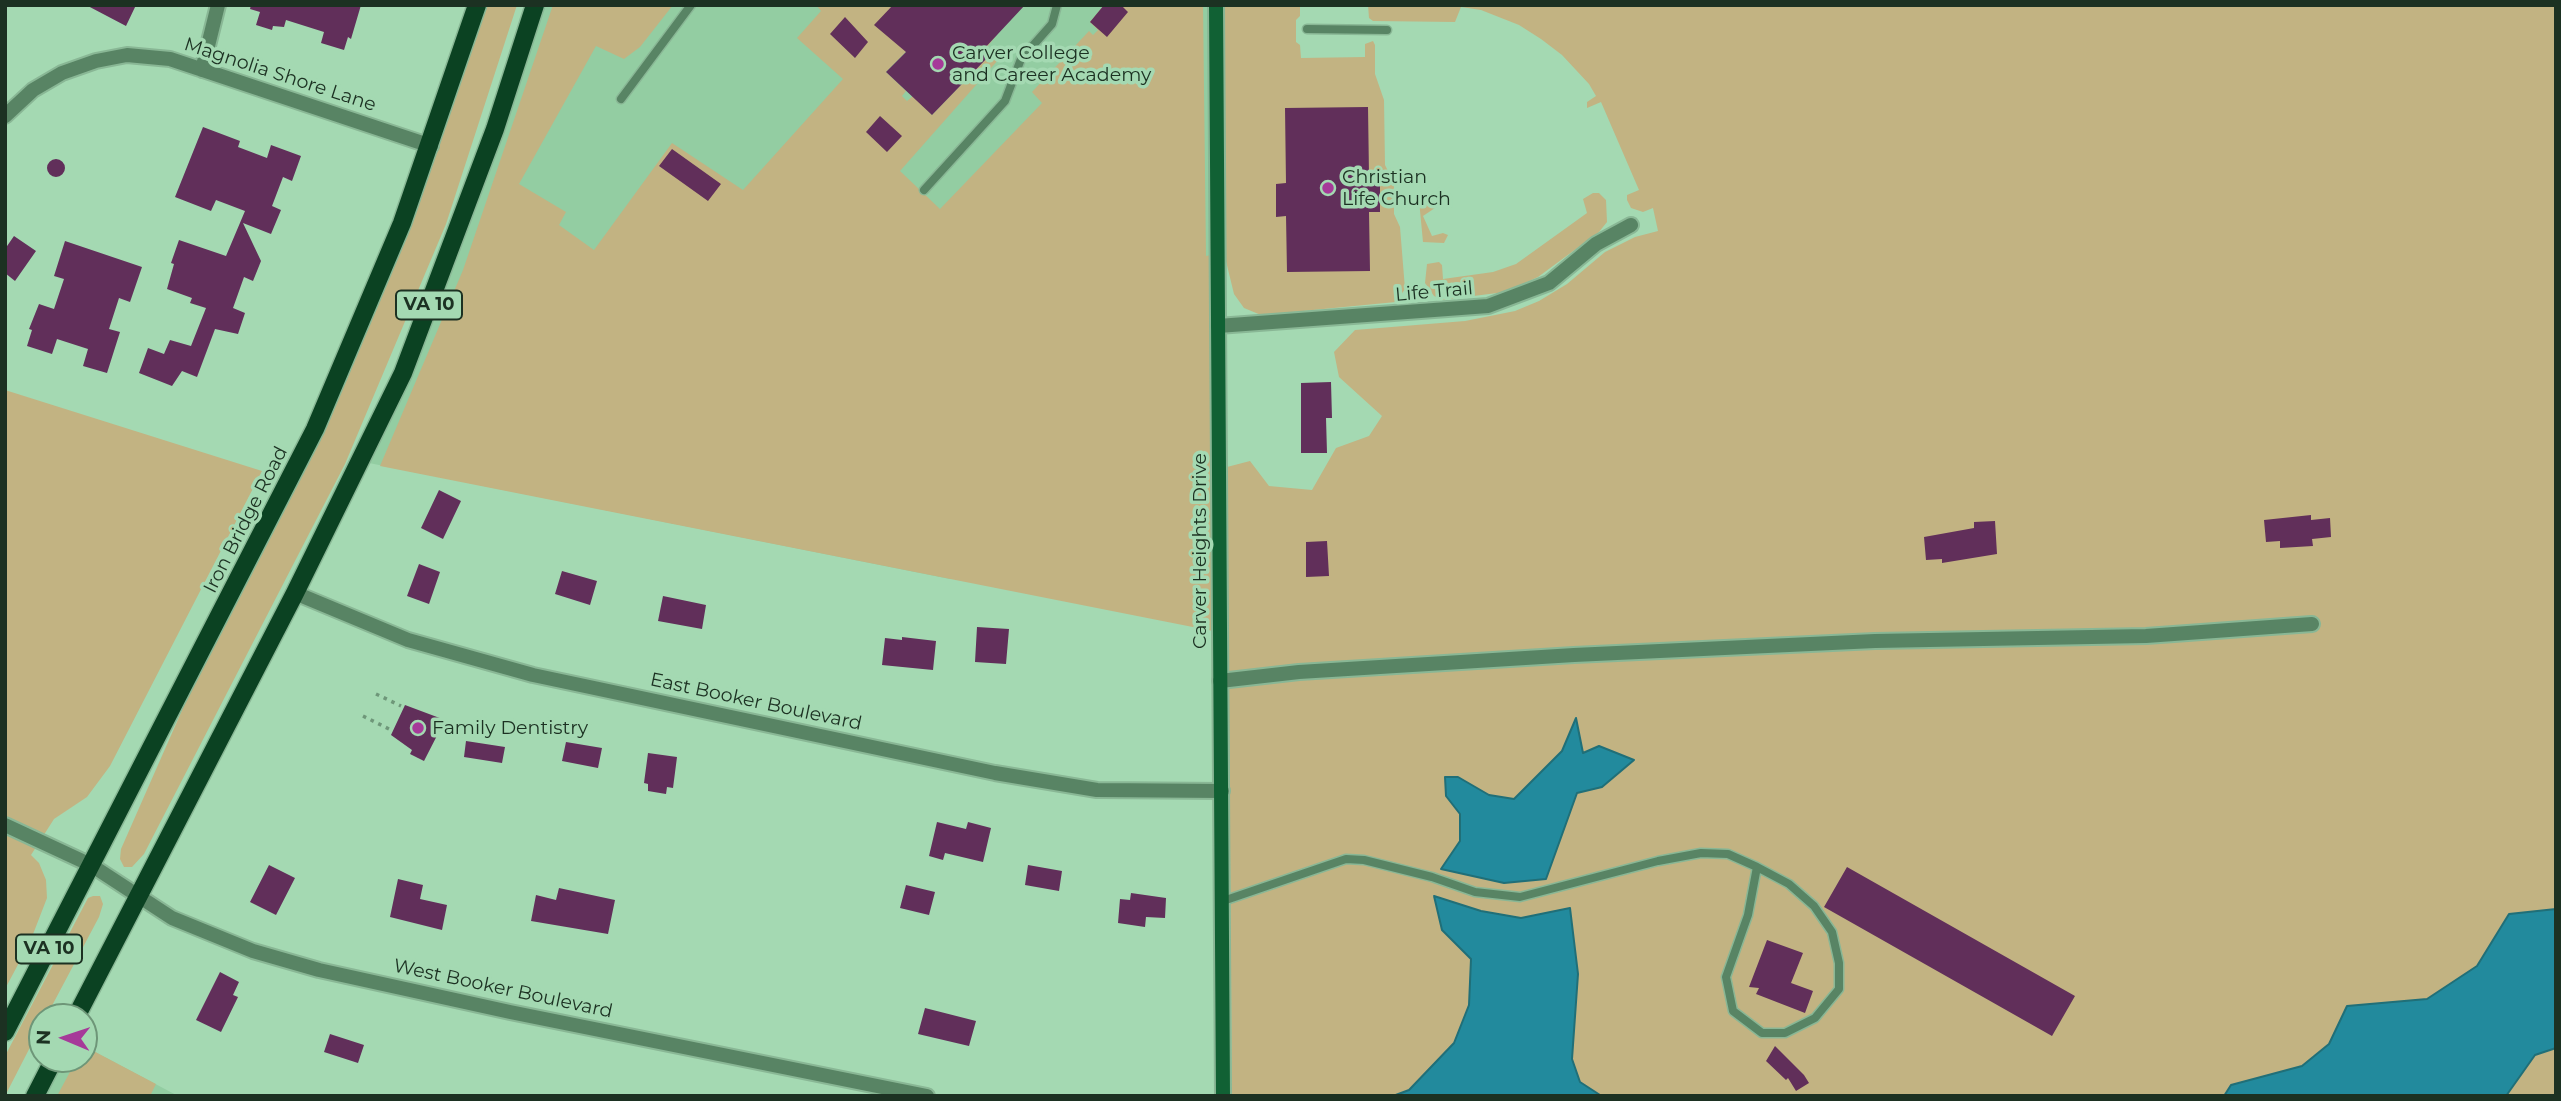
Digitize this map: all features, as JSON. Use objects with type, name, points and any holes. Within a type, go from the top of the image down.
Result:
[{"type":"main road","name":"Iron Bridge Road","points":[[5,1032],[315,429],[366,314],[431,146],[477,5]]},
{"type":"main road","name":"VA 10","points":[[83,1003],[295,593],[402,373],[473,190],[535,5]]},
{"type":"main road","points":[[35,1096],[47,1073]]},
{"type":"street","points":[[202,70],[218,5]]},
{"type":"street","name":"Carver Heights Drive","points":[[1216,5],[1223,1096]]},
{"type":"street","name":"Magnolia Shore Lane","points":[[5,116],[45,83],[62,73],[96,61],[127,55],[170,59],[431,146]]},
{"type":"street","name":"Life Trail","points":[[1218,326],[1488,306],[1549,283],[1596,244],[1631,225]]},
{"type":"street","name":"East Booker Boulevard","points":[[295,593],[408,639],[533,675],[995,773],[1085,788],[1222,791]]},
{"type":"street","points":[[1220,681],[1299,672],[1573,655],[1875,641],[2146,636],[2312,624]]},
{"type":"street","name":"West Booker Boulevard","points":[[5,825],[91,866],[172,918],[253,951],[319,970],[927,1096]]},
{"type":"lane","points":[[621,99],[691,5]]},
{"type":"lane","points":[[924,190],[1005,101],[1021,59],[1052,24],[1055,7]]},
{"type":"lane","points":[[1307,29],[1387,30]]},
{"type":"lane","points":[[1223,901],[1346,859],[1364,860],[1421,874],[1475,892],[1520,897],[1658,861],[1700,853],[1728,854],[1757,867],[1790,884],[1814,906],[1832,932],[1839,963],[1839,989],[1815,1018],[1785,1033],[1762,1032],[1733,1011],[1726,977],[1748,915],[1757,867]]},
{"type":"path","points":[[376,694],[401,706]]},
{"type":"path","points":[[363,716],[389,729]]},
{"type":"shaded area","points":[[484,5],[517,5],[446,224],[345,464],[144,854],[132,867],[124,867],[120,859],[121,849],[187,699],[345,384],[407,231],[454,101]]},
{"type":"shaded area","name":"Carver College and Career Academy","points":[[537,5],[1211,5],[1216,254],[950,579],[364,462]]},
{"type":"shaded area","name":"Carver College and Career Academy","points":[[553,5],[673,5],[640,47],[624,59],[596,46],[519,184],[566,212],[559,225],[594,250],[672,143],[743,190],[843,79],[797,38],[821,11],[816,5],[928,5],[940,17],[886,72],[906,91],[902,96],[907,101],[913,96],[932,115],[989,56],[969,36],[995,37],[987,47],[999,59],[900,171],[940,209],[1042,103],[1032,92],[1089,31],[1093,35],[1098,30],[1090,22],[1104,5],[1203,5],[1206,256],[1216,254],[1218,632],[380,466],[463,270]]},
{"type":"shaded area","points":[[1221,5],[1337,5],[1300,6],[1300,16],[1296,20],[1296,42],[1300,45],[1301,58],[1365,57],[1365,44],[1373,41],[1375,74],[1384,100],[1385,165],[1394,183],[1394,214],[1400,227],[1405,289],[1396,302],[1261,315],[1244,308],[1234,294],[1224,253]]},
{"type":"shaded area","points":[[1368,5],[2556,5],[2556,1096],[1232,1096],[1227,467],[1250,461],[1269,486],[1312,490],[1336,448],[1369,436],[1382,416],[1339,377],[1334,352],[1355,330],[1465,321],[1515,311],[1539,301],[1567,284],[1605,252],[1635,237],[1658,231],[1653,208],[1643,212],[1631,208],[1627,195],[1639,190],[1601,102],[1587,108],[1587,102],[1596,96],[1589,84],[1562,55],[1519,25],[1481,10],[1461,7],[1455,22],[1373,21],[1369,18]]},
{"type":"shaded area","points":[[1593,193],[1599,193],[1606,200],[1607,222],[1599,232],[1538,277],[1505,292],[1442,300],[1434,296],[1425,283],[1427,264],[1439,262],[1442,265],[1443,279],[1493,272],[1516,264],[1587,213],[1583,199]]},
{"type":"shaded area","points":[[1427,196],[1432,198],[1435,208],[1423,216],[1432,236],[1443,233],[1448,235],[1444,243],[1423,242],[1419,200]]},
{"type":"shaded area","points":[[5,390],[262,471],[110,766],[87,797],[54,819],[31,855],[39,863],[46,880],[47,898],[30,942],[5,989]]},
{"type":"shaded area","points":[[100,896],[103,904],[99,917],[53,1003],[33,1003],[88,898]]},
{"type":"shaded area","points":[[28,1012],[28,1051],[5,1096],[5,1056]]},
{"type":"shaded area","points":[[98,1053],[178,1096],[35,1096],[47,1073],[98,1073]]},
{"type":"shaded area","points":[[98,1053],[156,1084],[150,1096],[57,1096],[69,1073],[98,1073]]},
{"type":"water","points":[[1576,718],[1583,753],[1599,746],[1634,760],[1602,787],[1577,793],[1546,879],[1504,883],[1441,869],[1460,841],[1460,814],[1446,796],[1445,777],[1458,777],[1489,795],[1514,799],[1562,751]]},
{"type":"water","points":[[1434,896],[1481,911],[1521,918],[1570,908],[1578,974],[1572,1059],[1580,1082],[1600,1095],[1611,1096],[1393,1096],[1409,1090],[1454,1043],[1469,1005],[1471,959],[1442,930]]},
{"type":"water","points":[[2556,909],[2556,1048],[2535,1055],[2506,1096],[2224,1096],[2231,1085],[2302,1066],[2329,1044],[2347,1006],[2427,999],[2477,966],[2509,914]]},
{"type":"building","points":[[86,5],[136,5],[126,26]]},
{"type":"building","points":[[251,5],[361,5],[351,39],[348,37],[344,50],[321,43],[324,32],[286,20],[284,27],[273,26],[272,30],[256,25],[260,12],[250,9]]},
{"type":"building","points":[[893,5],[1025,5],[983,50],[989,56],[932,115],[886,72],[906,52],[874,25]]},
{"type":"building","points":[[1104,5],[1121,5],[1128,12],[1107,37],[1090,22]]},
{"type":"building","points":[[845,17],[868,42],[855,58],[830,34]]},
{"type":"building","name":"Christian Life Church","points":[[1368,107],[1369,175],[1380,175],[1380,212],[1369,212],[1370,271],[1287,272],[1286,216],[1276,217],[1276,184],[1286,183],[1285,108]]},
{"type":"building","points":[[880,116],[902,136],[887,152],[866,132]]},
{"type":"building","points":[[203,127],[240,141],[238,147],[267,158],[271,145],[301,156],[292,181],[283,177],[272,206],[281,210],[271,234],[243,223],[261,261],[253,281],[244,277],[233,308],[245,313],[238,334],[215,329],[197,377],[182,371],[172,386],[139,373],[148,348],[164,354],[170,340],[191,346],[206,308],[190,303],[192,298],[167,289],[174,264],[171,263],[179,240],[226,256],[245,211],[216,200],[211,211],[175,197]]},
{"type":"building","points":[[672,149],[721,184],[708,201],[659,166]]},
{"type":"building","points":[[56,159],[62,162],[65,168],[62,174],[56,177],[50,174],[47,168],[50,162]]},
{"type":"building","points":[[14,236],[36,251],[15,281],[5,273],[5,249]]},
{"type":"building","points":[[65,241],[142,267],[130,302],[119,298],[109,329],[120,332],[107,373],[83,366],[88,349],[57,339],[52,354],[27,346],[32,330],[29,329],[39,304],[54,309],[64,279],[54,276]]},
{"type":"building","points":[[1331,382],[1332,418],[1326,418],[1327,453],[1301,453],[1301,383]]},
{"type":"building","points":[[439,490],[461,501],[443,539],[421,528]]},
{"type":"building","points":[[2311,515],[2311,520],[2330,518],[2331,537],[2312,539],[2313,546],[2280,548],[2280,541],[2266,542],[2264,520]]},
{"type":"building","points":[[1995,521],[1997,554],[1942,563],[1942,559],[1926,560],[1924,537],[1974,528],[1974,522]]},
{"type":"building","points":[[1327,541],[1329,576],[1306,577],[1306,542]]},
{"type":"building","points":[[419,564],[440,572],[429,604],[407,596]]},
{"type":"building","points":[[562,571],[597,581],[590,605],[555,594]]},
{"type":"building","points":[[663,596],[706,605],[702,629],[658,621]]},
{"type":"building","points":[[977,627],[1009,629],[1006,664],[975,662]]},
{"type":"building","points":[[902,637],[936,641],[933,670],[882,665],[885,638],[902,640]]},
{"type":"building","name":"Family Dentistry","points":[[405,705],[445,720],[424,761],[410,754],[412,750],[391,735]]},
{"type":"building","points":[[466,741],[505,747],[502,763],[464,757]]},
{"type":"building","points":[[566,742],[602,748],[598,768],[562,761]]},
{"type":"building","points":[[648,753],[677,757],[673,788],[667,787],[666,794],[648,791],[648,784],[644,783]]},
{"type":"building","points":[[937,822],[966,829],[968,822],[991,828],[983,862],[945,853],[943,860],[929,856]]},
{"type":"building","points":[[269,865],[295,878],[276,915],[250,902]]},
{"type":"building","points":[[1028,865],[1062,871],[1059,891],[1025,885]]},
{"type":"building","points":[[1847,867],[2075,996],[2052,1036],[1824,907]]},
{"type":"building","points":[[398,879],[423,885],[420,899],[447,905],[442,930],[390,917]]},
{"type":"building","points":[[906,885],[935,892],[929,915],[900,908]]},
{"type":"building","points":[[559,888],[615,900],[608,934],[531,921],[536,895],[556,900]]},
{"type":"building","points":[[1131,893],[1166,898],[1165,918],[1146,917],[1145,927],[1118,923],[1120,899],[1130,900]]},
{"type":"building","points":[[1767,940],[1803,953],[1791,983],[1813,991],[1805,1013],[1756,994],[1759,988],[1749,987]]},
{"type":"building","points":[[220,972],[239,982],[233,995],[238,997],[221,1032],[196,1020]]},
{"type":"building","points":[[925,1008],[976,1021],[969,1046],[918,1034]]},
{"type":"building","points":[[330,1034],[364,1045],[358,1063],[324,1052]]},
{"type":"building","points":[[1775,1046],[1809,1083],[1796,1091],[1788,1078],[1786,1080],[1766,1061]]},
{"type":"place","name":"Carver College and Career Academy","points":[[938,64]]},
{"type":"place","name":"Christian Life Church","points":[[1328,188]]},
{"type":"place","name":"Family Dentistry","points":[[418,728]]}]
